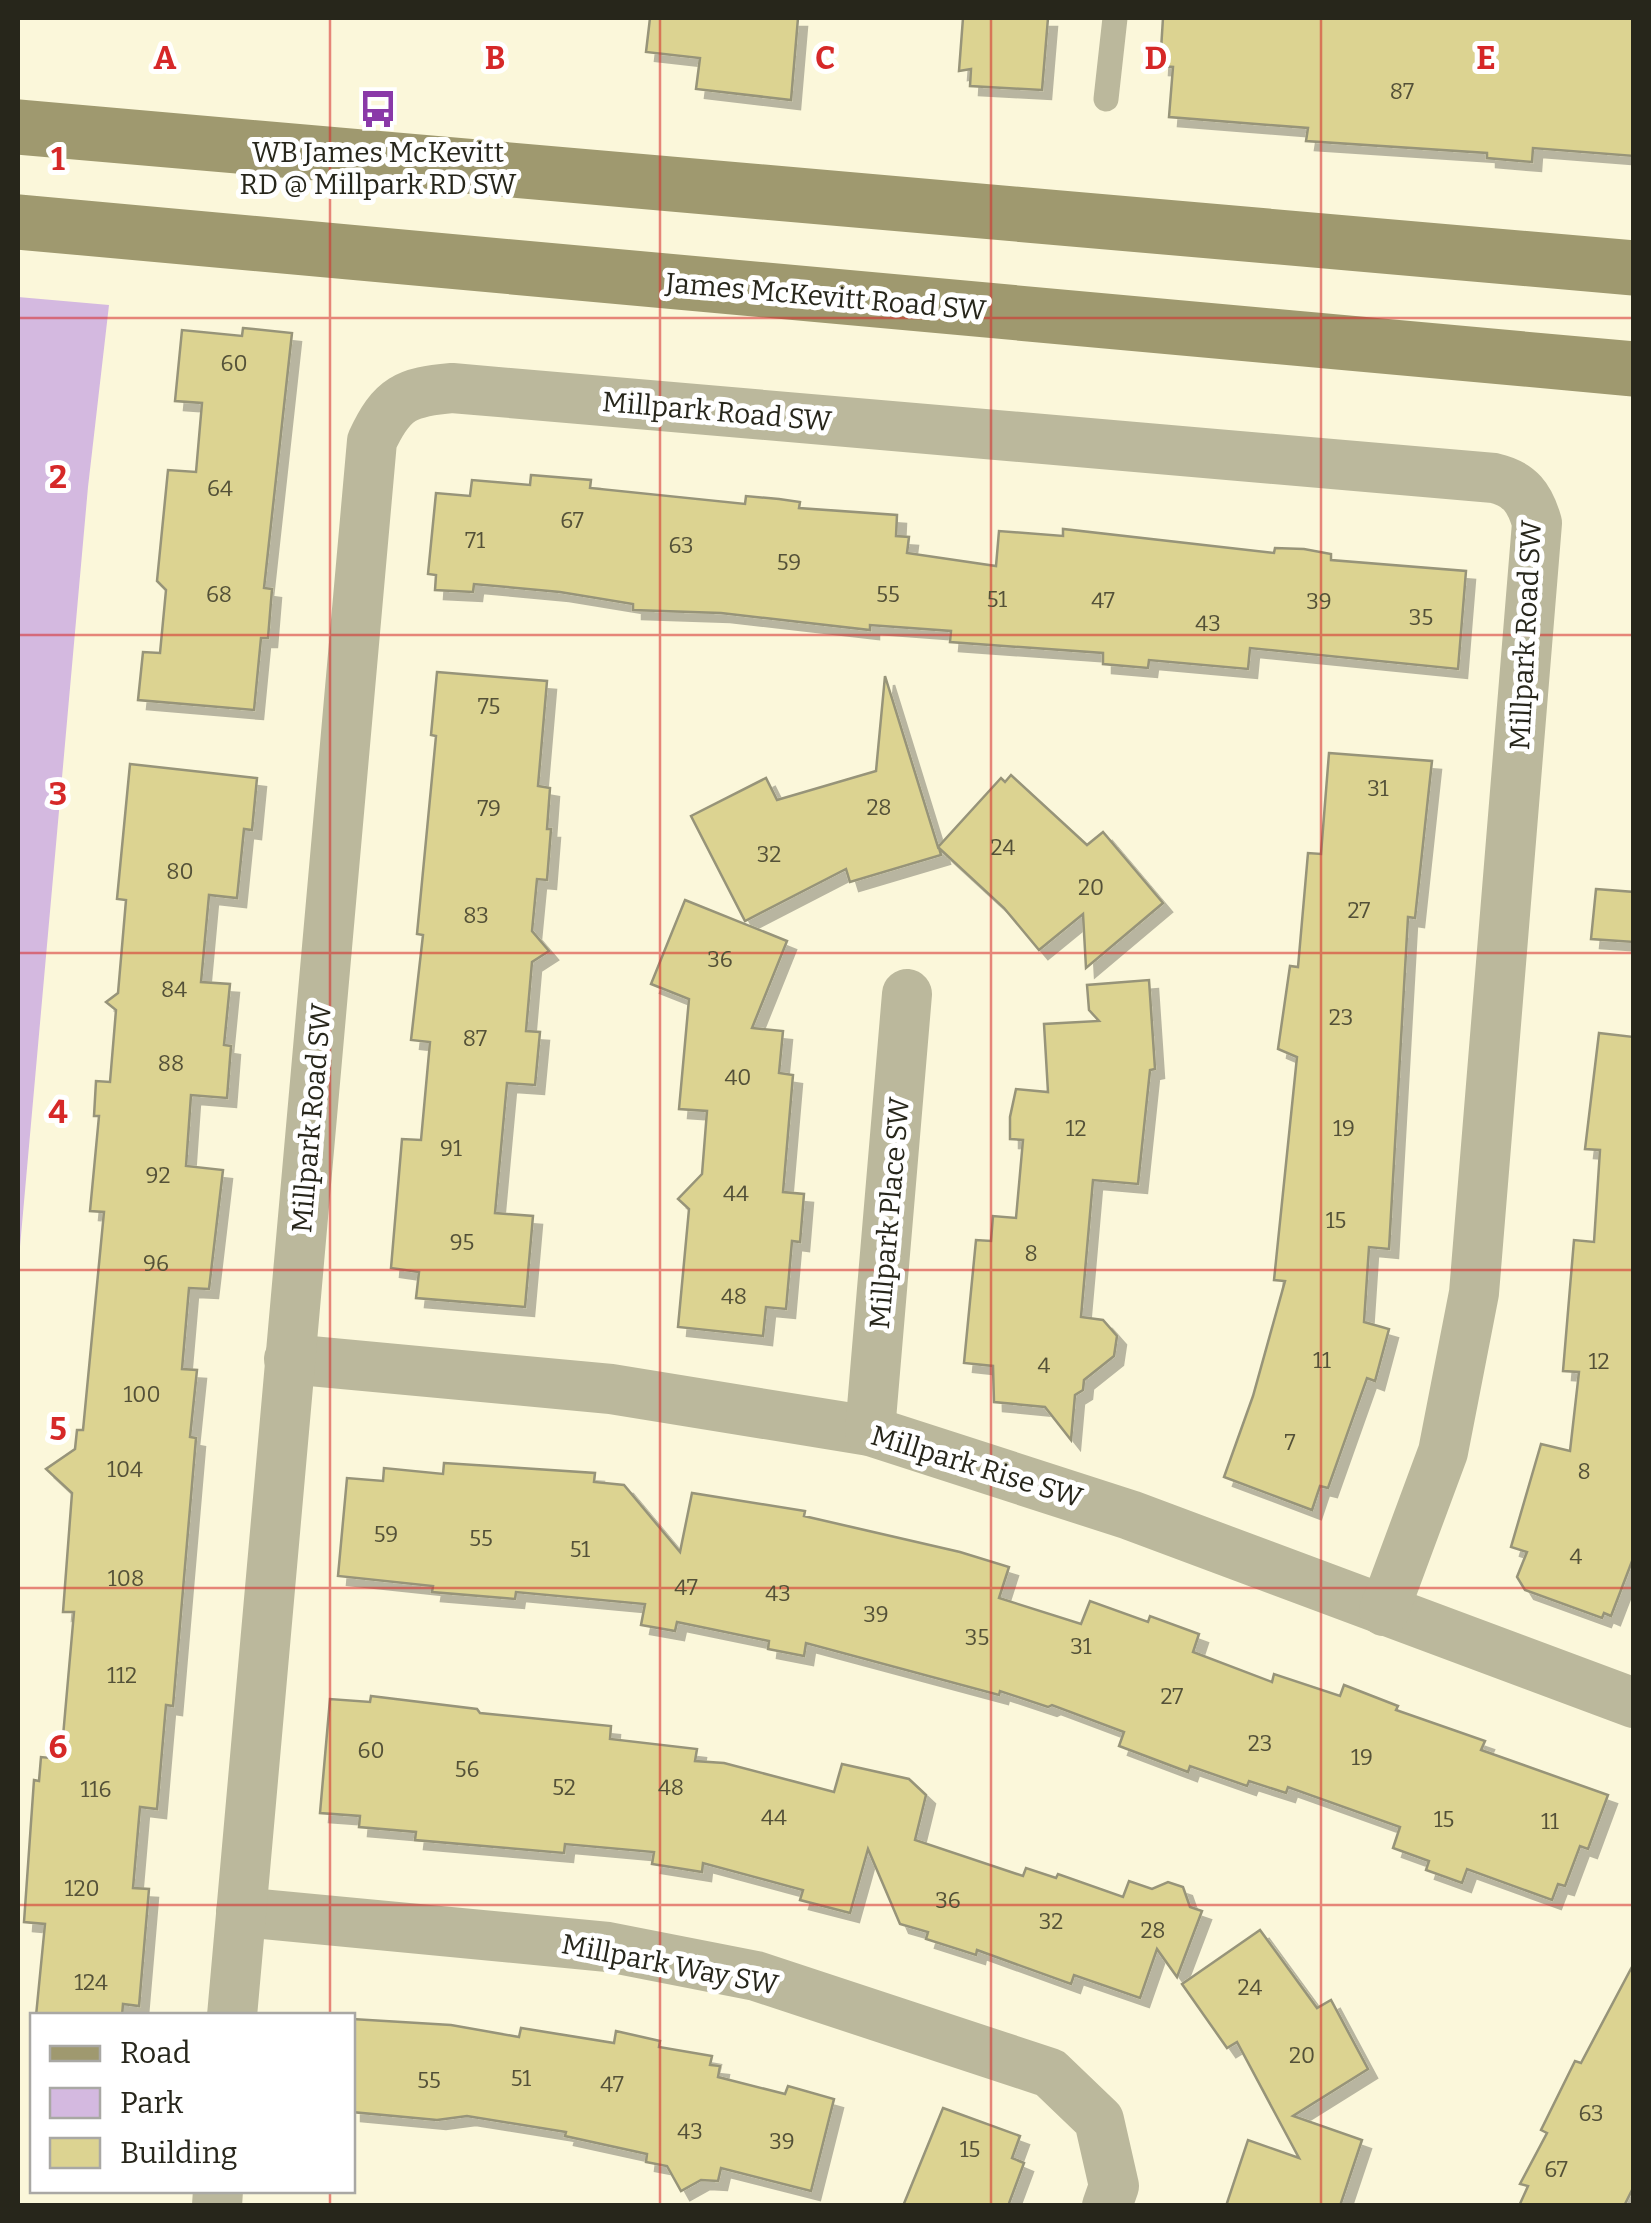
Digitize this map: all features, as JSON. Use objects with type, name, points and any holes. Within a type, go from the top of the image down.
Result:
[{"type":"main road","points":[[18,127],[1634,268]]},
{"type":"main road","name":"James McKevitt Road SW","points":[[18,222],[1634,369]]},
{"type":"street","name":"Millpark Road SW","points":[[232,2013],[372,441],[394,404],[418,392],[452,388],[1510,482],[1524,493],[1537,523],[1474,1292],[1444,1452],[1384,1611]]},
{"type":"street","name":"Millpark Place SW","points":[[870,1431],[907,994]]},
{"type":"street","name":"Millpark Rise SW","points":[[289,1360],[611,1389],[870,1431],[1130,1515],[1634,1703]]},
{"type":"street","name":"Millpark Way SW","points":[[241,1912],[608,1947],[738,1972],[1050,2072],[1099,2120],[1114,2186],[1107,2206]]},
{"type":"lane","points":[[1106,99],[1115,18]]},
{"type":"green space","points":[[18,297],[109,305],[88,487],[18,1269]]},
{"type":"building","points":[[650,18],[798,18],[791,100],[696,89],[700,58],[646,52]]},
{"type":"building","points":[[963,18],[1048,18],[1042,90],[970,86],[971,69],[959,71]]},
{"type":"building","points":[[1163,18],[1634,18],[1634,156],[1533,148],[1532,162],[1487,158],[1487,153],[1306,141],[1308,128],[1169,117],[1173,67],[1160,66]]},
{"type":"building","points":[[243,328],[292,333],[264,588],[272,589],[268,638],[261,638],[254,710],[138,700],[143,652],[160,653],[166,590],[157,581],[168,470],[196,472],[202,403],[175,401],[182,330],[242,336]]},
{"type":"building","points":[[531,475],[591,480],[590,488],[745,504],[746,496],[800,502],[799,508],[897,515],[896,536],[909,537],[907,553],[996,566],[999,531],[1063,536],[1063,529],[1274,553],[1275,548],[1304,549],[1331,554],[1331,560],[1466,571],[1458,669],[1250,648],[1248,669],[1149,660],[1148,668],[1103,664],[1103,653],[950,642],[951,631],[870,625],[870,630],[721,613],[633,610],[633,604],[560,592],[474,584],[473,592],[435,590],[436,575],[428,574],[436,493],[470,496],[472,480],[530,485]]},
{"type":"building","points":[[437,672],[547,681],[538,786],[550,788],[547,829],[551,829],[547,880],[537,879],[532,931],[549,951],[532,962],[526,1031],[540,1032],[535,1085],[507,1083],[495,1213],[533,1216],[525,1307],[416,1298],[419,1272],[391,1268],[402,1139],[421,1140],[430,1042],[411,1040],[423,935],[417,934],[436,736],[431,735]]},
{"type":"building","points":[[885,676],[938,847],[1001,778],[1005,782],[1011,775],[1087,845],[1103,832],[1163,903],[1086,968],[1083,914],[1039,950],[1004,908],[939,848],[941,855],[850,882],[846,869],[745,921],[691,816],[766,778],[777,800],[876,771]]},
{"type":"building","points":[[1329,753],[1432,761],[1415,918],[1408,917],[1389,1249],[1369,1247],[1364,1322],[1389,1329],[1375,1381],[1367,1378],[1328,1488],[1320,1486],[1312,1510],[1224,1477],[1253,1396],[1285,1281],[1274,1280],[1297,1057],[1278,1049],[1290,966],[1298,967],[1308,853],[1321,854]]},
{"type":"building","points":[[130,764],[257,778],[252,830],[244,829],[237,898],[209,895],[201,982],[230,984],[224,1045],[231,1046],[227,1098],[191,1095],[186,1166],[223,1170],[209,1289],[189,1288],[182,1369],[197,1370],[190,1437],[196,1438],[173,1706],[166,1705],[157,1809],[140,1807],[133,1888],[149,1889],[139,2006],[123,2004],[122,2013],[36,2013],[45,1924],[24,1922],[34,1780],[39,1781],[41,1757],[61,1759],[74,1612],[63,1612],[72,1493],[46,1469],[75,1449],[77,1430],[83,1430],[104,1212],[90,1211],[99,1116],[94,1116],[96,1081],[110,1082],[116,1010],[106,1002],[118,993],[126,900],[117,899]]},
{"type":"building","points":[[1596,889],[1634,892],[1634,942],[1591,939]]},
{"type":"building","points":[[685,900],[787,941],[752,1028],[783,1031],[779,1073],[793,1075],[783,1192],[804,1194],[800,1242],[792,1241],[786,1309],[766,1307],[763,1336],[678,1327],[689,1209],[678,1199],[702,1174],[707,1111],[679,1109],[689,999],[651,984]]},
{"type":"building","points":[[1149,980],[1155,1069],[1150,1070],[1138,1184],[1093,1180],[1081,1317],[1103,1320],[1117,1336],[1114,1356],[1084,1380],[1083,1390],[1075,1395],[1071,1440],[1045,1407],[994,1402],[993,1366],[964,1363],[976,1240],[991,1241],[993,1216],[1016,1218],[1023,1140],[1010,1139],[1010,1117],[1016,1089],[1048,1092],[1044,1024],[1099,1021],[1089,1010],[1087,985]]},
{"type":"building","points":[[1599,1033],[1634,1037],[1634,1556],[1611,1616],[1604,1613],[1602,1618],[1525,1590],[1517,1577],[1527,1552],[1511,1547],[1541,1444],[1570,1451],[1579,1372],[1563,1371],[1574,1240],[1594,1242],[1600,1150],[1585,1149]]},
{"type":"building","points":[[444,1463],[595,1473],[594,1482],[624,1485],[680,1552],[692,1493],[805,1511],[804,1516],[960,1552],[1009,1567],[999,1598],[1081,1624],[1090,1601],[1148,1622],[1150,1616],[1199,1634],[1193,1652],[1272,1682],[1274,1674],[1340,1696],[1344,1685],[1398,1706],[1396,1710],[1485,1741],[1481,1750],[1608,1795],[1588,1849],[1580,1846],[1565,1886],[1558,1884],[1552,1900],[1467,1869],[1462,1883],[1426,1870],[1429,1861],[1393,1848],[1400,1827],[1288,1787],[1286,1793],[1249,1781],[1247,1786],[1190,1766],[1188,1772],[1119,1746],[1124,1732],[1052,1705],[1000,1691],[999,1695],[806,1643],[804,1656],[768,1649],[769,1641],[677,1622],[675,1631],[641,1625],[645,1604],[516,1592],[515,1599],[432,1592],[433,1586],[338,1576],[347,1478],[383,1481],[384,1468],[443,1474]]},
{"type":"building","points":[[371,1696],[477,1709],[480,1713],[611,1726],[610,1739],[697,1749],[695,1761],[724,1763],[834,1792],[842,1764],[909,1779],[926,1795],[915,1840],[1023,1876],[1026,1868],[1056,1878],[1058,1874],[1123,1897],[1129,1881],[1152,1889],[1168,1882],[1183,1887],[1190,1907],[1202,1911],[1177,1977],[1157,1949],[1140,1998],[1074,1975],[1071,1984],[977,1950],[976,1955],[926,1939],[928,1932],[900,1924],[868,1849],[850,1913],[800,1900],[803,1890],[703,1863],[702,1872],[652,1864],[654,1852],[565,1844],[564,1853],[415,1840],[416,1832],[359,1827],[360,1816],[320,1813],[330,1699],[370,1702]]},
{"type":"building","points":[[1260,1930],[1317,2008],[1331,2000],[1368,2069],[1293,2116],[1362,2140],[1340,2206],[1226,2206],[1248,2140],[1299,2158],[1237,2042],[1227,2048],[1182,1984]]},
{"type":"building","points":[[1634,1963],[1634,2186],[1624,2206],[1519,2206],[1528,2186],[1520,2184],[1547,2133],[1541,2130],[1575,2061],[1581,2063]]},
{"type":"building","points":[[355,2019],[451,2025],[519,2037],[521,2028],[614,2043],[616,2031],[660,2041],[659,2047],[712,2056],[710,2065],[720,2066],[718,2077],[785,2094],[788,2086],[834,2099],[811,2191],[721,2168],[718,2181],[701,2180],[681,2191],[667,2166],[646,2162],[647,2154],[565,2136],[566,2132],[467,2116],[437,2120],[355,2112]]},
{"type":"building","points":[[943,2108],[1020,2136],[1012,2158],[1024,2163],[1008,2206],[903,2206]]},
{"type":"place","name":"WB James McKevitt RD @ Millpark RD SW","points":[[378,109]]}]
